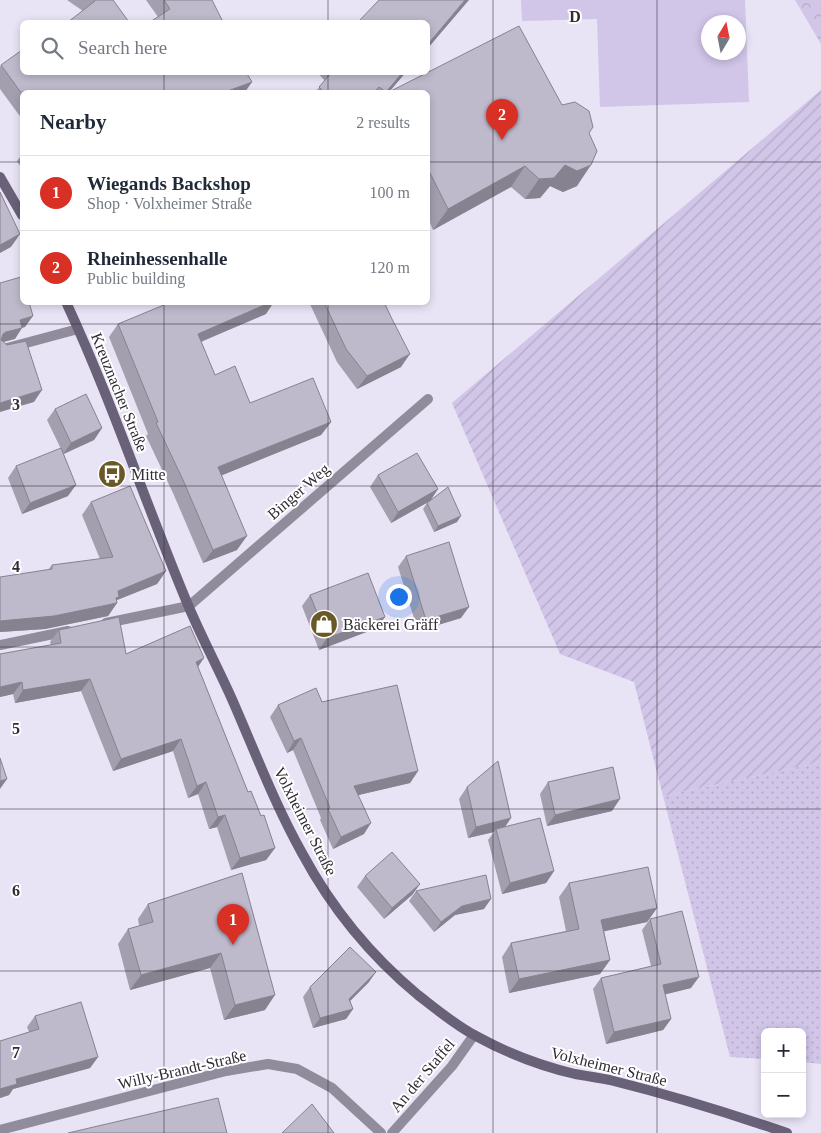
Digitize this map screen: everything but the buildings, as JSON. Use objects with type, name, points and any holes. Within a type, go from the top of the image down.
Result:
[{"type":"main road","points":[[0,177],[20,212]]},
{"type":"main road","name":"Kreuznacher Straße","points":[[67,305],[189,606]]},
{"type":"main road","name":"Volxheimer Straße","points":[[189,606],[301,852],[342,916],[388,968],[436,1009],[474,1035],[506,1051],[547,1066],[609,1080],[784,1132]]},
{"type":"street","points":[[0,350],[78,329]]},
{"type":"street","name":"Binger Weg","points":[[189,606],[428,400]]},
{"type":"street","points":[[98,625],[189,606]]},
{"type":"street","points":[[0,645],[78,629]]},
{"type":"street","name":"An der Staffel","points":[[392,1133],[452,1066],[474,1035]]},
{"type":"street","name":"Willy-Brandt-Straße","points":[[0,1130],[226,1071],[268,1064],[297,1068],[332,1088],[381,1133]]},
{"type":"green space","points":[[521,0],[745,0],[746,15],[701,15],[701,60],[746,60],[746,26],[749,102],[600,107],[597,19],[522,21]]},
{"type":"green space","points":[[795,0],[821,0],[821,44]]},
{"type":"green space","points":[[821,90],[821,762],[663,796],[634,682],[560,654],[452,403]]},
{"type":"green space","points":[[821,762],[821,1064],[806,1062],[806,1028],[761,1028],[761,1059],[730,1057],[663,796]]},
{"type":"place","name":"Rheinhessenhalle","points":[[502,140]]},
{"type":"place","name":"Mitte","points":[[112,474]]},
{"type":"place","name":"Bäckerei Gräff","points":[[324,624]]},
{"type":"place","name":"Wiegands Backshop","points":[[233,945]]}]
